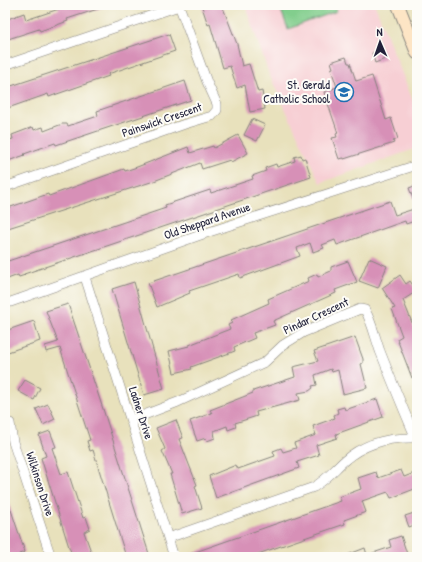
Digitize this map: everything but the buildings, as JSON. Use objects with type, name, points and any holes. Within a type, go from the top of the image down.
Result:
[{"type":"main road","points":[[398,5],[417,53]]},
{"type":"street","points":[[5,65],[179,6]]},
{"type":"street","name":"Painswick Crescent","points":[[5,187],[212,116],[217,110],[217,104],[207,82],[179,6]]},
{"type":"street","name":"Old Sheppard Avenue","points":[[5,304],[85,277],[208,232],[417,165]]},
{"type":"street","name":"Ladner Drive","points":[[85,277],[174,557]]},
{"type":"street","name":"Pindar Crescent","points":[[131,420],[178,402],[265,362],[283,345],[304,332],[360,309],[365,310],[369,317],[373,332],[406,419],[414,434],[410,438],[388,439],[360,448],[344,461],[325,480],[314,487],[168,538]]},
{"type":"street","name":"Wilkinson Drive","points":[[5,423],[10,423],[12,426],[13,442],[51,557]]},
{"type":"shaded area","name":"St. Gerald Catholic School","points":[[245,5],[375,5],[417,111],[417,148],[320,183],[269,74]]},
{"type":"green space","points":[[279,5],[335,5],[337,11],[288,29]]},
{"type":"place","name":"St. Gerald Catholic School","points":[[344,92]]}]
